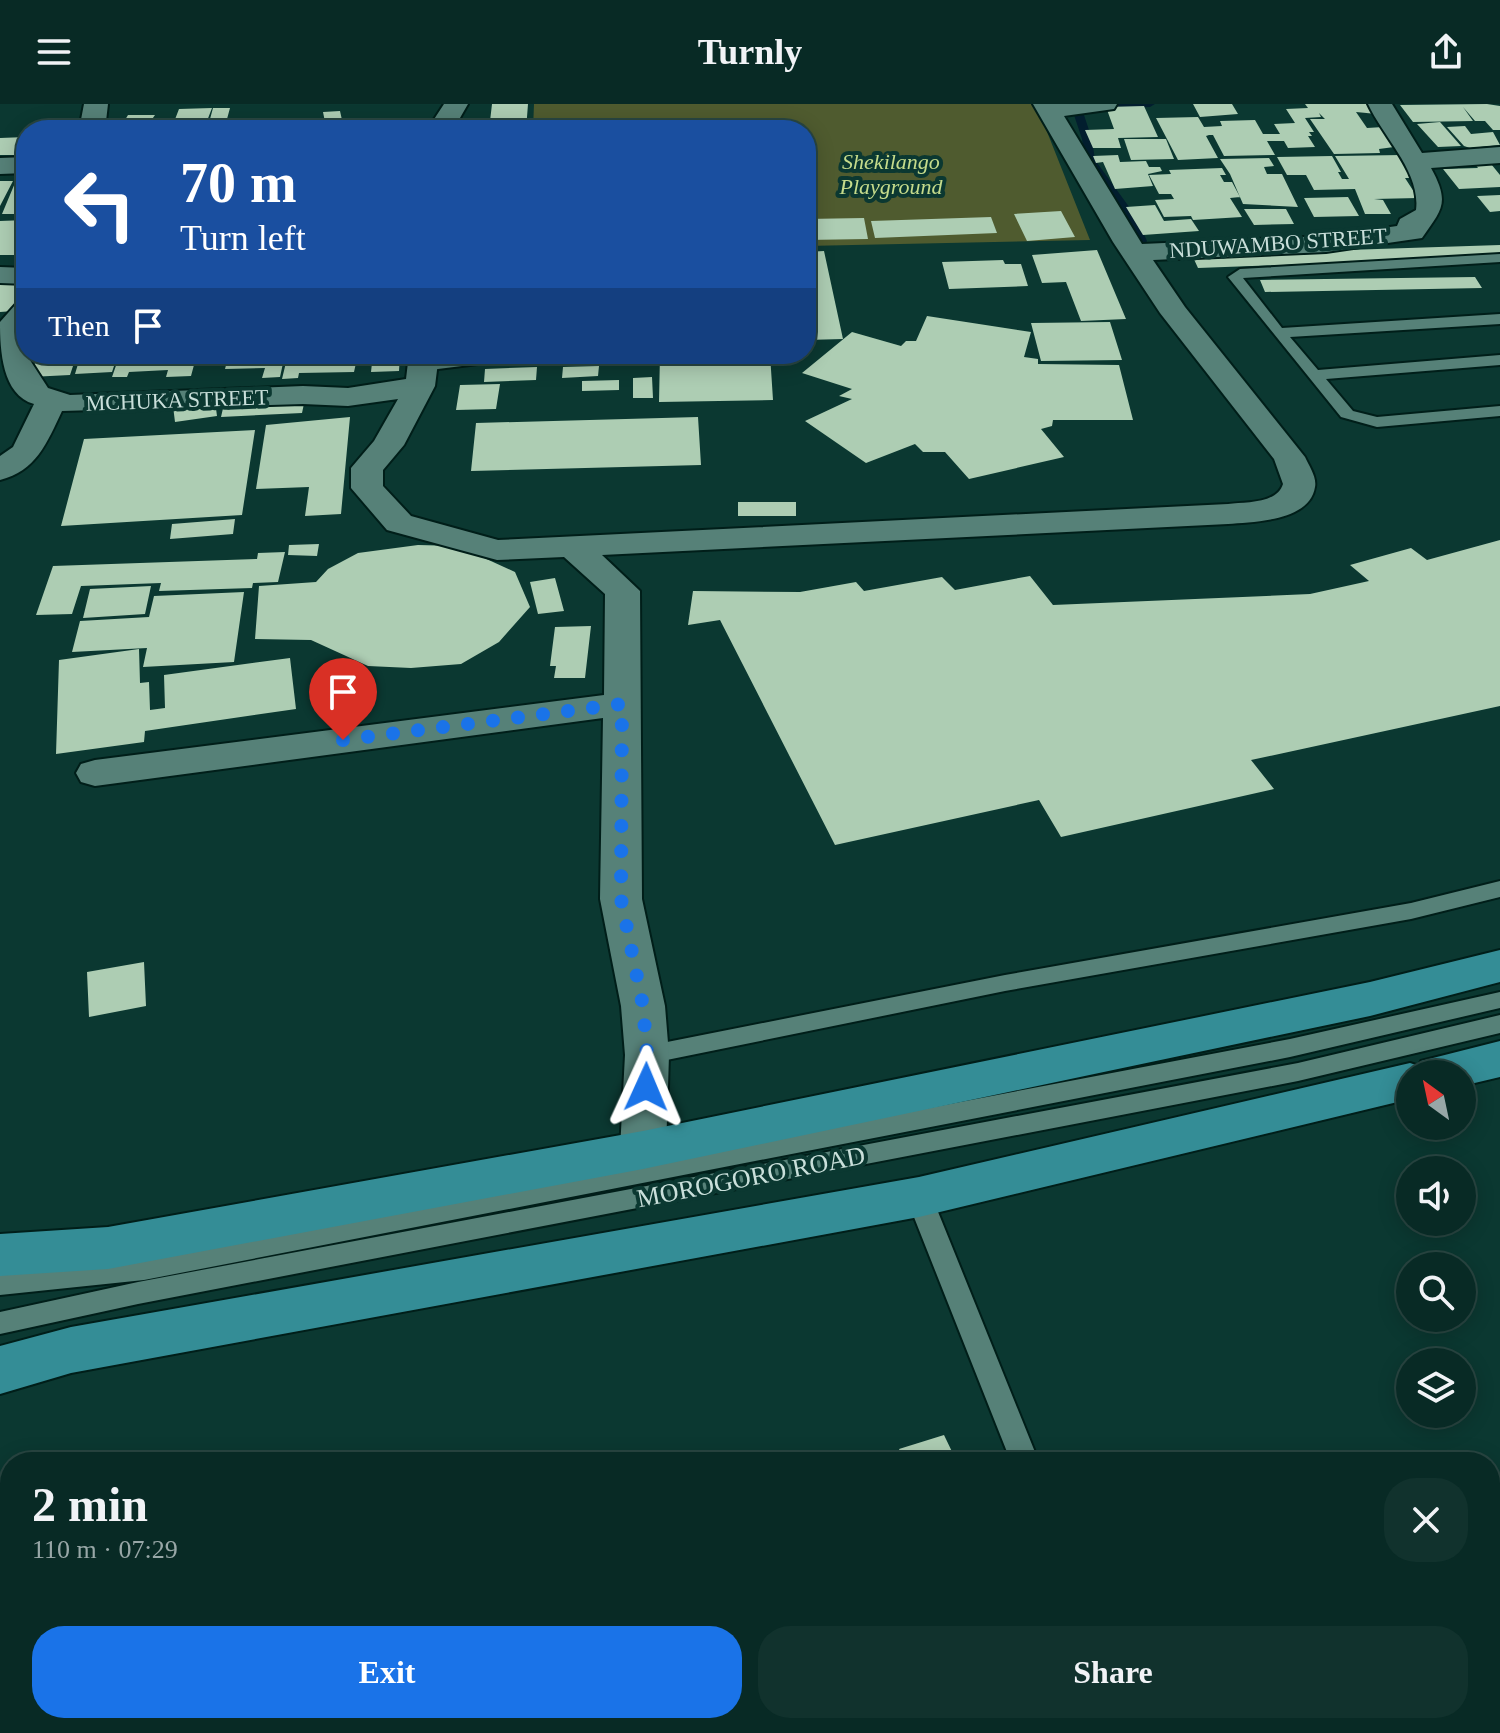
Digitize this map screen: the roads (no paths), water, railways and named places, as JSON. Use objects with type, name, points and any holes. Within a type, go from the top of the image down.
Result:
[{"type":"highway","name":"MOROGORO ROAD","points":[[0,1255],[108,1248],[643,1150],[1370,999],[1500,966]]},
{"type":"highway","points":[[1476,1065],[1500,1059]]},
{"type":"highway","name":"MOROGORO ROAD","points":[[0,1370],[71,1350],[919,1197],[1396,1084]]},
{"type":"street","points":[[422,369],[388,445],[367,468],[367,488],[382,508],[399,523],[497,550],[574,548],[765,534],[1228,514],[1266,510],[1291,500],[1299,491],[1299,479],[1289,457],[1175,313],[1047,107],[1105,104]]},
{"type":"street","name":"NDUWAMBO STREET","points":[[1136,253],[1326,244],[1412,232],[1410,225],[1424,217],[1431,208],[1430,198],[1416,161],[1380,104]]},
{"type":"street","points":[[1416,161],[1500,155]]},
{"type":"street","name":"MCHUKA STREET","points":[[16,322],[5,335],[16,359]]},
{"type":"street","name":"MCHUKA STREET","points":[[18,364],[28,386],[37,395],[51,401],[90,404],[303,395],[348,397],[422,369]]},
{"type":"street","points":[[0,470],[26,453],[51,401]]},
{"type":"street","points":[[574,548],[623,591],[621,899],[643,1006],[647,1055],[643,1150]]},
{"type":"street","points":[[95,773],[622,704]]},
{"type":"lane","points":[[1500,258],[1240,273],[1235,277],[1347,414],[1377,422],[1500,411]]},
{"type":"lane","points":[[1278,333],[1500,319]]},
{"type":"lane","points":[[1313,375],[1500,360]]},
{"type":"lane","points":[[422,369],[454,364]]},
{"type":"lane","points":[[647,1055],[1005,983],[1411,911],[1500,889]]},
{"type":"lane","name":"MOROGORO ROAD","points":[[0,1284],[144,1269],[1290,1048],[1500,1000]]},
{"type":"lane","name":"MOROGORO ROAD","points":[[0,1323],[138,1293],[1298,1072],[1500,1024]]},
{"type":"lane","points":[[919,1197],[1021,1452]]},
{"type":"waterway","points":[[1095,106],[1150,104]]},
{"type":"waterway","points":[[1077,109],[1090,160],[1130,215],[1142,241]]},
{"type":"park label","name":"Shekilango Playground","points":[[891,174]]}]
